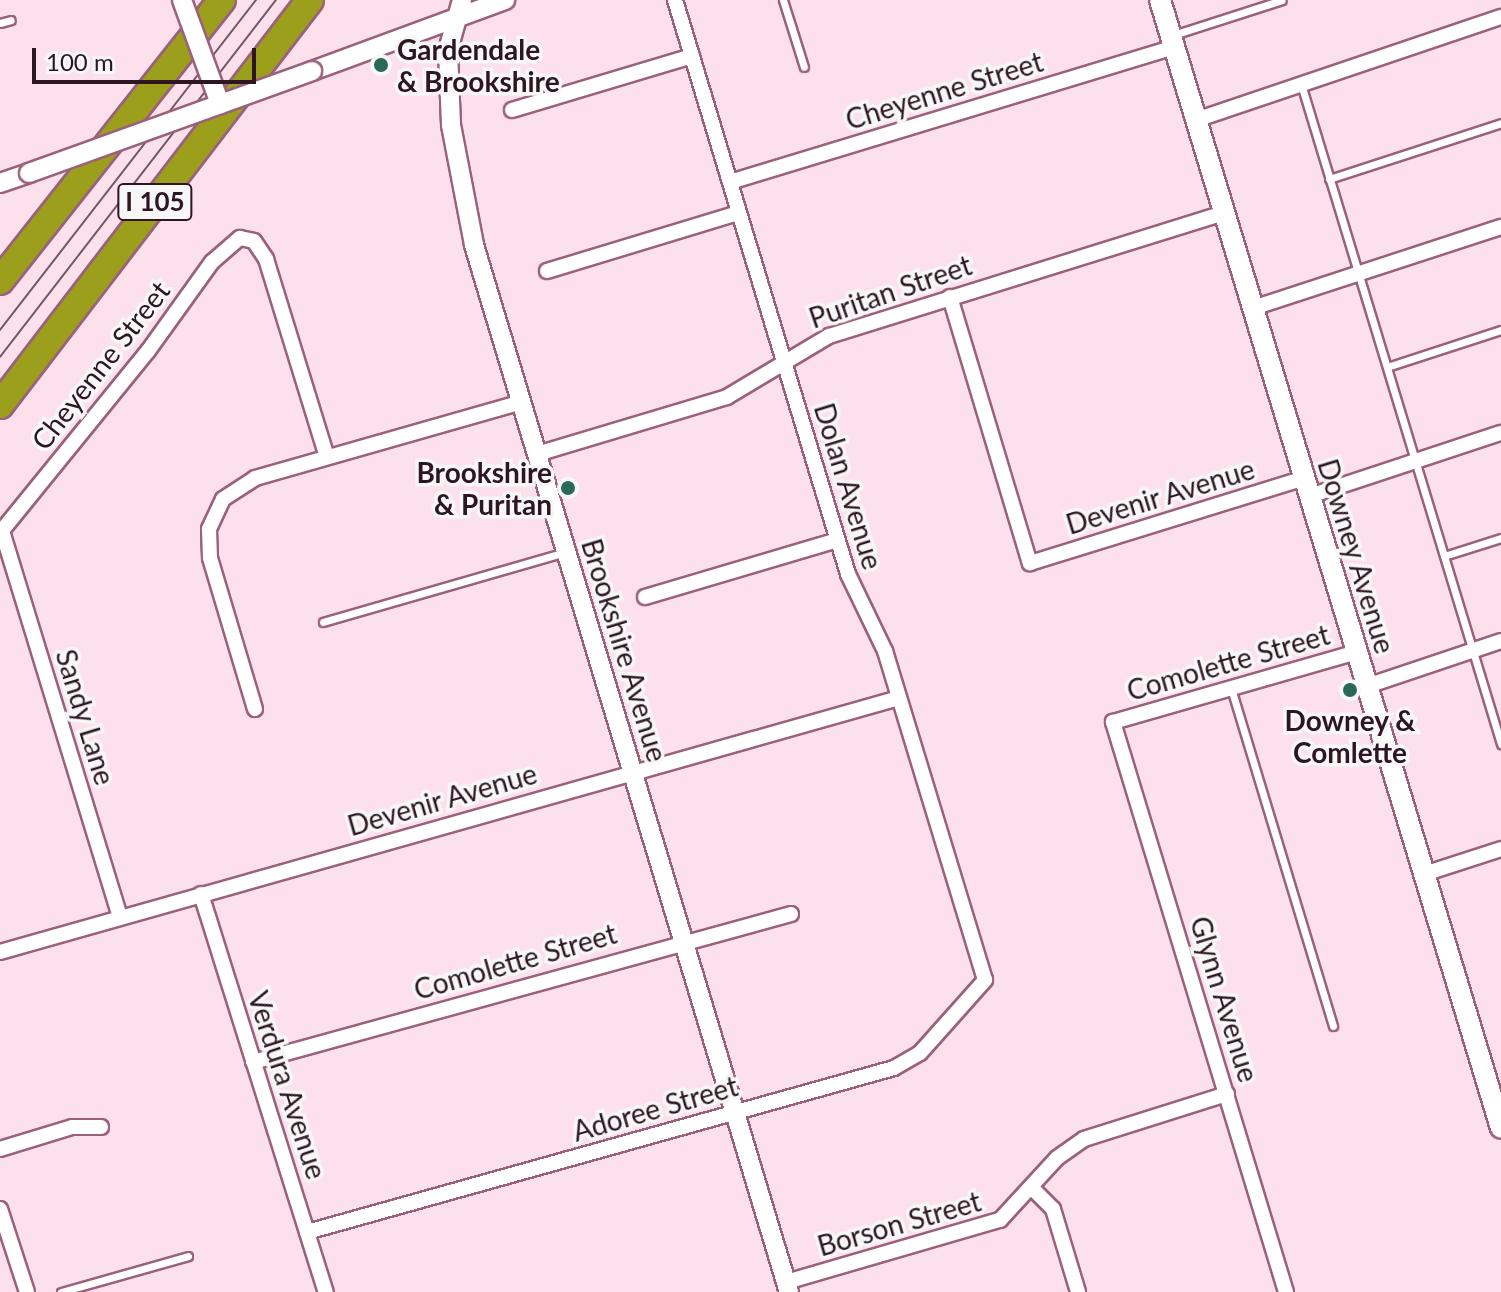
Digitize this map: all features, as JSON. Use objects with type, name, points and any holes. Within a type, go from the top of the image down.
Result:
[{"type":"highway","name":"I 105","points":[[0,281],[222,0]]},
{"type":"highway","name":"I 105","points":[[0,405],[310,0]]},
{"type":"main road","name":"Downey Avenue","points":[[1160,0],[1501,1128]]},
{"type":"street","points":[[182,0],[220,104]]},
{"type":"street","name":"Brookshire Avenue","points":[[462,0],[448,50],[454,157],[474,245],[787,1287]]},
{"type":"street","points":[[0,183],[505,0]]},
{"type":"street","name":"Dolan Avenue","points":[[675,0],[837,540],[899,698],[985,980]]},
{"type":"street","points":[[1196,120],[1501,17]]},
{"type":"street","name":"Cheyenne Street","points":[[730,182],[1172,42]]},
{"type":"street","points":[[512,110],[692,56]]},
{"type":"street","points":[[547,271],[738,213]]},
{"type":"street","name":"Puritan Street","points":[[537,454],[727,397],[784,360],[829,336],[1225,213]]},
{"type":"street","points":[[1253,308],[1501,227]]},
{"type":"street","name":"Cheyenne Street","points":[[1,532],[148,351],[212,262],[245,237],[266,259],[327,457]]},
{"type":"street","name":"Devenir Avenue","points":[[950,297],[1030,563],[1415,461],[1501,433]]},
{"type":"street","points":[[255,709],[210,558],[211,520],[223,499],[243,483],[521,402]]},
{"type":"street","name":"Sandy Lane","points":[[1,532],[120,917]]},
{"type":"street","points":[[645,597],[837,540]]},
{"type":"street","points":[[1367,686],[1501,641]]},
{"type":"street","name":"Comolette Street","points":[[1113,722],[1357,652]]},
{"type":"street","name":"Devenir Avenue","points":[[0,952],[899,698]]},
{"type":"street","name":"Glynn Avenue","points":[[1113,722],[1286,1292]]},
{"type":"street","points":[[1424,874],[1501,849]]},
{"type":"street","name":"Verdura Avenue","points":[[201,894],[326,1292]]},
{"type":"street","name":"Comolette Street","points":[[253,1062],[791,914]]},
{"type":"street","name":"Adoree Street","points":[[307,1232],[909,1062],[985,980]]},
{"type":"street","name":"Borson Street","points":[[787,1287],[1000,1220],[1084,1139],[1227,1094]]},
{"type":"street","points":[[0,1149],[72,1127],[101,1127]]},
{"type":"street","points":[[1031,1187],[1053,1209],[1078,1292]]},
{"type":"street","points":[[0,1209],[5,1241],[27,1292]]},
{"type":"lane","points":[[783,0],[804,67]]},
{"type":"lane","points":[[1172,42],[1282,0]]},
{"type":"lane","points":[[0,23],[11,20]]},
{"type":"lane","points":[[1301,84],[1501,743]]},
{"type":"lane","points":[[1329,179],[1501,123]]},
{"type":"lane","points":[[1387,367],[1501,330]]},
{"type":"lane","points":[[1444,556],[1501,538]]},
{"type":"lane","points":[[323,622],[566,552]]},
{"type":"lane","points":[[1231,688],[1333,1026]]},
{"type":"lane","points":[[61,1292],[188,1256]]},
{"type":"tram line","points":[[0,330],[256,0]]},
{"type":"tram line","points":[[0,357],[276,0]]},
{"type":"place","name":"Gardendale & Brookshire","points":[[381,65]]},
{"type":"place","name":"Brookshire & Puritan","points":[[568,488]]},
{"type":"place","name":"Downey & Comlette","points":[[1350,690]]}]
